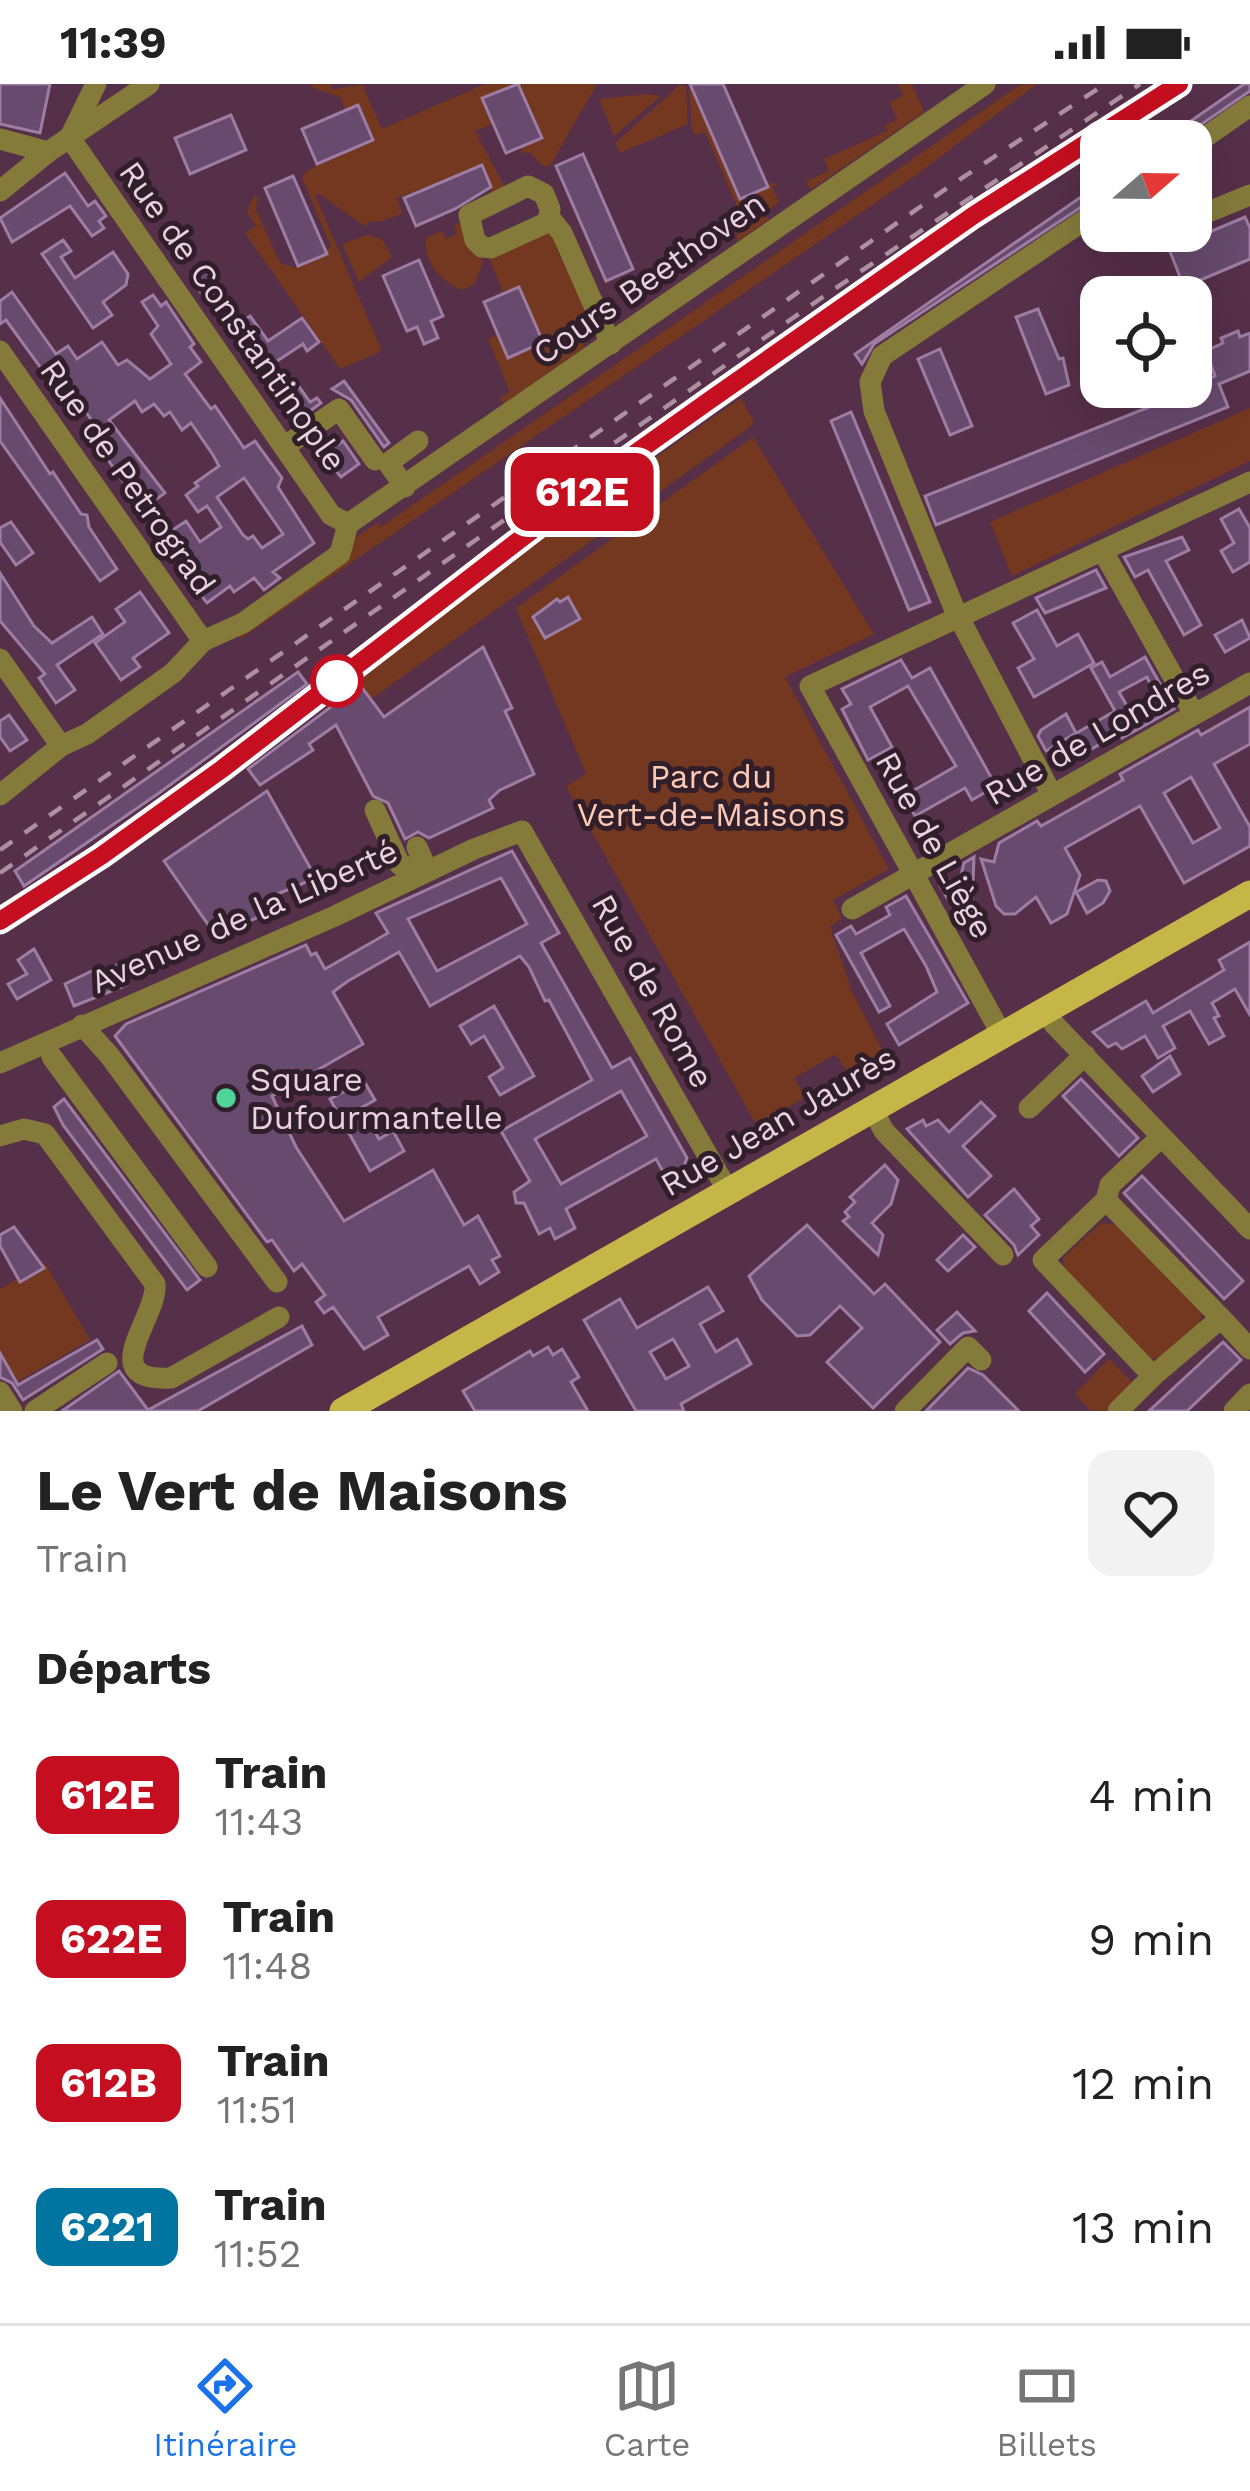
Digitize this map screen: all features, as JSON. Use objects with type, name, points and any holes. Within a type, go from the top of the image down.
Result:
[{"type":"main road","name":"Rue Jean Jaurès","points":[[343,1411],[1250,894]]},
{"type":"street","points":[[70,137],[96,84]]},
{"type":"street","points":[[0,191],[48,152],[149,84]]},
{"type":"street","name":"Cours Beethoven","points":[[348,524],[405,487],[496,411],[611,344],[671,291],[732,247],[985,84]]},
{"type":"street","points":[[1212,132],[1250,106]]},
{"type":"street","name":"Rue de Constantinople","points":[[70,137],[165,260],[331,515],[348,524]]},
{"type":"street","points":[[0,139],[48,152]]},
{"type":"street","points":[[1212,210],[1250,194]]},
{"type":"street","points":[[550,218],[562,233],[611,344]]},
{"type":"street","points":[[1052,795],[960,620],[874,411],[870,382],[883,356],[1080,223]]},
{"type":"street","name":"Rue de Petrograd","points":[[0,351],[203,641]]},
{"type":"street","points":[[284,447],[339,410],[375,460]]},
{"type":"street","points":[[405,487],[388,463],[418,441]]},
{"type":"street","points":[[960,620],[1250,482]]},
{"type":"street","points":[[0,795],[61,746],[87,734],[172,673],[203,641],[243,623],[340,554],[348,524]]},
{"type":"street","points":[[1104,553],[1194,714]]},
{"type":"street","name":"Rue de Liège","points":[[960,620],[811,686],[1002,1035]]},
{"type":"street","points":[[0,659],[61,746]]},
{"type":"street","name":"Rue de Londres","points":[[852,909],[1250,683]]},
{"type":"street","points":[[375,810],[400,866],[413,862]]},
{"type":"street","name":"Avenue de la Liberté","points":[[0,1063],[334,916],[413,862],[516,831]]},
{"type":"street","name":"Rue de Rome","points":[[516,831],[527,834],[728,1192]]},
{"type":"street","points":[[1046,1010],[1054,1024],[1250,1229]]},
{"type":"street","points":[[82,1025],[277,1282]]},
{"type":"street","points":[[1029,1108],[1084,1055]]},
{"type":"street","points":[[52,1057],[207,1267]]},
{"type":"street","points":[[872,1108],[884,1131],[1003,1255]]},
{"type":"street","points":[[0,1136],[24,1129],[45,1134],[155,1284],[156,1298],[132,1347],[132,1361],[142,1372],[171,1378],[279,1317]]},
{"type":"street","points":[[1153,1376],[1043,1260],[1106,1201],[1110,1185],[1161,1137]]},
{"type":"street","points":[[1106,1201],[1250,1349]]},
{"type":"street","points":[[1118,1411],[1221,1318]]},
{"type":"street","points":[[905,1411],[968,1347],[980,1360]]},
{"type":"street","points":[[34,1411],[106,1363]]},
{"type":"street","points":[[0,1392],[12,1411]]},
{"type":"street","points":[[1234,1411],[1250,1394]]},
{"type":"green space","points":[[312,84],[330,84],[333,90],[362,84],[382,129],[485,84],[515,84],[482,98],[493,124],[475,131],[507,191],[494,196],[482,166],[397,198],[403,213],[367,222],[366,227],[315,195],[382,351],[340,369],[245,233],[256,226],[247,211],[254,196],[259,198],[255,207],[280,263],[296,268],[327,255],[331,247],[302,177],[375,140],[359,104],[345,109],[340,97]]},
{"type":"green space","points":[[518,84],[597,84],[550,166],[543,166],[529,152],[523,154],[521,147],[541,137]]},
{"type":"green space","points":[[681,84],[686,87],[688,124],[620,153],[615,143]]},
{"type":"green space","points":[[689,84],[739,199],[767,187],[766,183],[780,184],[772,187],[779,202],[764,213],[768,220],[738,241],[736,235],[747,229],[705,132],[695,135],[692,129]]},
{"type":"green space","points":[[898,84],[912,84],[924,112],[810,190],[806,181],[829,171],[824,159],[887,131],[885,125],[897,120],[890,102],[903,96]]},
{"type":"green space","points":[[1021,84],[1037,84],[919,173],[240,639],[238,635],[350,554],[356,537],[377,523],[381,527]]},
{"type":"green space","points":[[661,96],[614,136],[599,99]]},
{"type":"green space","points":[[454,225],[469,229],[483,262],[475,284],[462,290],[435,270],[426,247],[426,238],[442,231],[446,239],[457,234]]},
{"type":"green space","points":[[550,229],[564,244],[556,248],[561,259],[569,256],[598,323],[579,337],[585,347],[503,404],[500,397],[510,392],[488,339],[498,335],[508,357],[542,342],[520,288],[504,294],[488,256]]},
{"type":"green space","points":[[367,235],[382,239],[392,257],[359,282],[342,244]]},
{"type":"green space","points":[[741,398],[754,422],[750,427],[359,708],[369,697],[358,681],[547,536]]},
{"type":"green space","points":[[1250,408],[1250,461],[1012,576],[990,522]]},
{"type":"green space","name":"Parc du Vert-de-Maisons","points":[[753,437],[874,634],[785,677],[889,869],[833,900],[842,918],[830,927],[852,992],[884,1053],[848,1073],[836,1054],[794,1078],[805,1097],[757,1126],[566,786],[586,774],[516,608]]},
{"type":"green space","points":[[1101,1223],[1118,1224],[1202,1312],[1199,1328],[1166,1359],[1144,1358],[1063,1274],[1063,1258]]},
{"type":"green space","points":[[45,1263],[90,1340],[17,1382],[0,1352],[0,1289]]},
{"type":"green space","points":[[1109,1359],[1131,1386],[1105,1411],[1091,1411],[1075,1394]]},
{"type":"building","points":[[0,84],[50,84],[40,133],[0,124]]},
{"type":"building","points":[[518,84],[542,138],[506,153],[482,98]]},
{"type":"building","points":[[690,84],[723,84],[768,187],[740,199]]},
{"type":"building","points":[[1250,84],[1250,91],[1208,120],[1192,120]]},
{"type":"building","points":[[358,105],[373,140],[317,164],[302,129]]},
{"type":"building","points":[[231,115],[246,150],[190,174],[175,138]]},
{"type":"building","points":[[583,154],[633,269],[606,281],[556,166]]},
{"type":"building","points":[[482,165],[491,187],[416,226],[404,198]]},
{"type":"building","points":[[65,173],[88,206],[95,201],[106,216],[99,221],[104,228],[92,236],[70,206],[12,242],[0,218]]},
{"type":"building","points":[[293,176],[327,254],[298,266],[265,188]]},
{"type":"building","points":[[1080,198],[1080,208],[874,344],[862,364],[855,354]]},
{"type":"building","points":[[1245,217],[1250,228],[1250,259],[1210,276],[1180,276],[1170,252],[1212,252],[1212,231]]},
{"type":"building","points":[[63,240],[71,251],[61,257],[75,278],[113,252],[128,274],[126,285],[103,302],[112,315],[93,328],[42,254]]},
{"type":"building","points":[[419,260],[443,316],[431,321],[438,338],[424,344],[417,327],[407,331],[383,276]]},
{"type":"building","points":[[208,263],[216,274],[210,278],[218,290],[205,299],[190,276]]},
{"type":"building","points":[[519,287],[543,342],[508,358],[484,302]]},
{"type":"building","points":[[12,292],[56,354],[68,346],[77,359],[102,342],[118,365],[127,360],[150,379],[171,364],[151,334],[158,326],[142,302],[153,295],[161,306],[166,302],[201,362],[185,374],[244,448],[255,441],[282,478],[278,487],[314,543],[273,572],[280,578],[264,590],[254,578],[234,592],[230,586],[207,603],[174,560],[178,557],[164,536],[186,521],[200,542],[221,527],[207,506],[198,512],[186,495],[219,466],[213,455],[191,423],[182,430],[170,412],[164,416],[154,404],[142,412],[135,401],[109,420],[165,493],[145,507],[136,501],[90,433],[97,428],[68,387],[59,393],[6,320],[0,324],[0,301]],"holes":[[[244,478],[283,534],[262,548],[253,536],[243,535],[217,497]]]},
{"type":"building","points":[[1038,309],[1059,359],[1063,358],[1069,385],[1046,394],[1016,317]]},
{"type":"building","points":[[250,316],[268,341],[302,318],[319,342],[307,351],[303,344],[274,363],[289,386],[295,381],[310,402],[317,398],[321,403],[295,422],[273,397],[233,328]]},
{"type":"building","points":[[1238,331],[1240,337],[1250,333],[1250,371],[1219,384],[1228,407],[936,525],[925,496],[1147,408],[1212,408],[1212,348],[1223,343],[1221,338]]},
{"type":"building","points":[[940,349],[972,426],[950,435],[918,359]]},
{"type":"building","points":[[344,381],[389,443],[384,447],[351,400],[332,389]]},
{"type":"building","points":[[0,398],[50,474],[81,514],[87,515],[89,527],[117,569],[100,581],[0,441]]},
{"type":"building","points":[[851,412],[930,602],[909,610],[831,421]]},
{"type":"building","points":[[335,439],[339,444],[343,441],[359,464],[341,477],[319,450]]},
{"type":"building","points":[[1239,509],[1250,528],[1250,562],[1233,572],[1221,551],[1234,543],[1221,519]]},
{"type":"building","points":[[11,522],[33,553],[16,565],[0,542],[0,528]]},
{"type":"building","points":[[1182,537],[1189,550],[1166,561],[1201,625],[1184,635],[1148,570],[1135,577],[1124,557]]},
{"type":"building","points":[[1096,570],[1106,588],[1045,613],[1036,598]]},
{"type":"building","points":[[0,573],[34,626],[52,643],[92,617],[103,634],[57,665],[75,690],[56,703],[39,678],[45,674],[0,621]]},
{"type":"building","points":[[140,592],[169,633],[133,658],[140,667],[121,680],[95,643],[125,622],[116,609]]},
{"type":"building","points":[[568,597],[580,619],[545,638],[533,617],[557,599]]},
{"type":"building","points":[[1037,610],[1057,646],[1078,634],[1094,663],[1034,697],[1018,668],[1034,659],[1013,623]]},
{"type":"building","points":[[1242,620],[1250,638],[1225,652],[1215,635]]},
{"type":"building","points":[[483,647],[512,708],[505,711],[534,774],[500,790],[489,800],[493,808],[429,838],[418,832],[405,839],[388,803],[373,796],[336,725],[309,744],[313,750],[260,785],[248,769],[360,685],[384,717]]},
{"type":"building","points":[[1145,657],[1174,709],[1084,753],[1073,735],[1115,711],[1091,668],[1102,662],[1110,677]],"holes":[[[1147,677],[1158,701],[1132,715],[1119,692]]]},
{"type":"building","points":[[901,660],[912,678],[930,668],[996,786],[972,800],[965,788],[915,816],[904,796],[956,766],[908,686],[870,707],[892,747],[868,760],[842,709],[851,704],[842,689]]},
{"type":"building","points":[[298,672],[307,684],[24,886],[15,871]]},
{"type":"building","points":[[1250,707],[1250,744],[1214,764],[1250,827],[1250,846],[1184,883],[1140,806],[1065,848],[1080,875],[1067,914],[1051,923],[1036,897],[1015,914],[1004,914],[996,906],[981,859],[994,862],[999,843],[1037,821],[1041,826],[1123,780],[1120,774],[1198,730],[1201,735]],"holes":[[[1191,777],[1220,828],[1193,843],[1164,793]]]},
{"type":"building","points":[[1066,714],[1076,733],[1046,751],[1038,736],[1041,730]]},
{"type":"building","points":[[9,715],[27,740],[10,751],[0,737],[0,721]]},
{"type":"building","points":[[267,791],[316,878],[275,895],[283,906],[216,936],[164,861]]},
{"type":"building","name":"Square Dufourmantelle","points":[[512,851],[559,933],[541,943],[612,1068],[630,1058],[687,1158],[684,1166],[666,1177],[656,1159],[566,1209],[575,1228],[555,1239],[550,1228],[539,1234],[524,1203],[516,1203],[514,1192],[530,1181],[501,1131],[592,1080],[529,967],[520,956],[430,1006],[399,952],[348,981],[333,992],[363,1044],[272,1096],[296,1147],[344,1221],[433,1170],[464,1225],[478,1216],[500,1256],[492,1260],[499,1272],[480,1284],[469,1266],[378,1317],[388,1335],[364,1349],[333,1307],[324,1313],[316,1302],[325,1295],[302,1264],[294,1271],[272,1240],[267,1242],[115,1036],[126,1024],[306,945],[325,969],[388,933],[376,913]],"holes":[[[501,878],[527,924],[437,971],[408,919]],[[621,1091],[647,1136],[561,1184],[535,1139]]]},
{"type":"building","points":[[974,857],[972,908],[964,927],[940,886],[948,880],[959,883],[964,863]]},
{"type":"building","points":[[1098,880],[1106,881],[1110,891],[1103,903],[1087,913],[1076,892]]},
{"type":"building","points":[[906,896],[968,1003],[899,1045],[887,1024],[937,992],[926,966],[904,929],[861,953],[890,1006],[879,1012],[836,935],[851,926],[856,934],[890,915],[886,907]]},
{"type":"building","points":[[1250,942],[1250,1015],[1235,989],[1212,1003],[1224,1036],[1209,1044],[1190,1011],[1163,1026],[1175,1048],[1158,1058],[1145,1036],[1122,1049],[1116,1043],[1108,1047],[1093,1032],[1146,1001],[1153,1013],[1224,970],[1219,960]]},
{"type":"building","points":[[34,949],[51,980],[17,999],[8,984],[27,974],[18,960]]},
{"type":"building","points":[[117,965],[127,985],[74,1006],[65,984],[100,967],[102,972]]},
{"type":"building","points":[[494,1006],[534,1076],[500,1095],[489,1077],[503,1068],[484,1036],[471,1044],[460,1026]]},
{"type":"building","points":[[1170,1056],[1180,1074],[1153,1092],[1142,1076]]},
{"type":"building","points":[[1081,1079],[1138,1138],[1119,1156],[1063,1096]]},
{"type":"building","points":[[364,1081],[375,1100],[361,1108],[379,1139],[393,1131],[404,1151],[370,1171],[330,1099]]},
{"type":"building","points":[[64,1099],[200,1280],[187,1290],[63,1125],[54,1107]]},
{"type":"building","points":[[981,1102],[995,1116],[963,1146],[991,1176],[968,1197],[907,1129],[923,1120],[926,1126],[938,1120],[949,1132]]},
{"type":"building","points":[[885,1165],[898,1180],[891,1204],[872,1223],[883,1235],[878,1255],[843,1221],[855,1202],[850,1197]]},
{"type":"building","points":[[1142,1176],[1243,1281],[1224,1299],[1124,1193]]},
{"type":"building","points":[[1014,1189],[1039,1219],[1031,1226],[1039,1235],[1018,1255],[985,1215]]},
{"type":"building","points":[[807,1225],[874,1294],[885,1284],[940,1342],[873,1408],[827,1362],[862,1328],[840,1306],[810,1335],[797,1336],[762,1300],[749,1276]]},
{"type":"building","points":[[14,1227],[44,1268],[20,1282],[0,1246],[0,1235]]},
{"type":"building","points":[[963,1235],[975,1247],[948,1271],[937,1260]]},
{"type":"building","points":[[708,1287],[723,1311],[700,1324],[716,1352],[737,1339],[751,1364],[681,1404],[684,1411],[636,1411],[584,1320],[620,1299],[637,1328]],"holes":[[[673,1339],[689,1366],[666,1379],[650,1352]]]},
{"type":"building","points":[[1047,1293],[1104,1354],[1085,1372],[1029,1311]]},
{"type":"building","points":[[957,1312],[975,1331],[963,1333],[950,1344],[937,1330]]},
{"type":"building","points":[[302,1326],[312,1345],[198,1411],[62,1411],[119,1371],[148,1410]]},
{"type":"building","points":[[97,1340],[103,1349],[23,1400],[12,1383],[0,1377],[0,1353],[18,1385]]},
{"type":"building","points":[[1223,1342],[1241,1360],[1187,1411],[1149,1411]]},
{"type":"building","points":[[548,1347],[553,1355],[562,1349],[579,1377],[571,1382],[588,1411],[475,1411],[463,1391],[530,1351],[533,1356]]},
{"type":"building","points":[[968,1368],[983,1375],[1019,1411],[926,1411]]},
{"type":"railway","points":[[0,850],[950,186],[1105,84]]},
{"type":"railway","points":[[0,873],[830,292],[1140,84]]},
{"type":"railway","points":[[0,921],[222,769],[710,400],[974,215],[1179,84]]},
{"type":"train","name":"612E","points":[[0,921],[222,769],[592,484],[710,400],[974,215],[1179,84]]},
{"type":"place","name":"Square Dufourmantelle","points":[[226,1098]]}]
